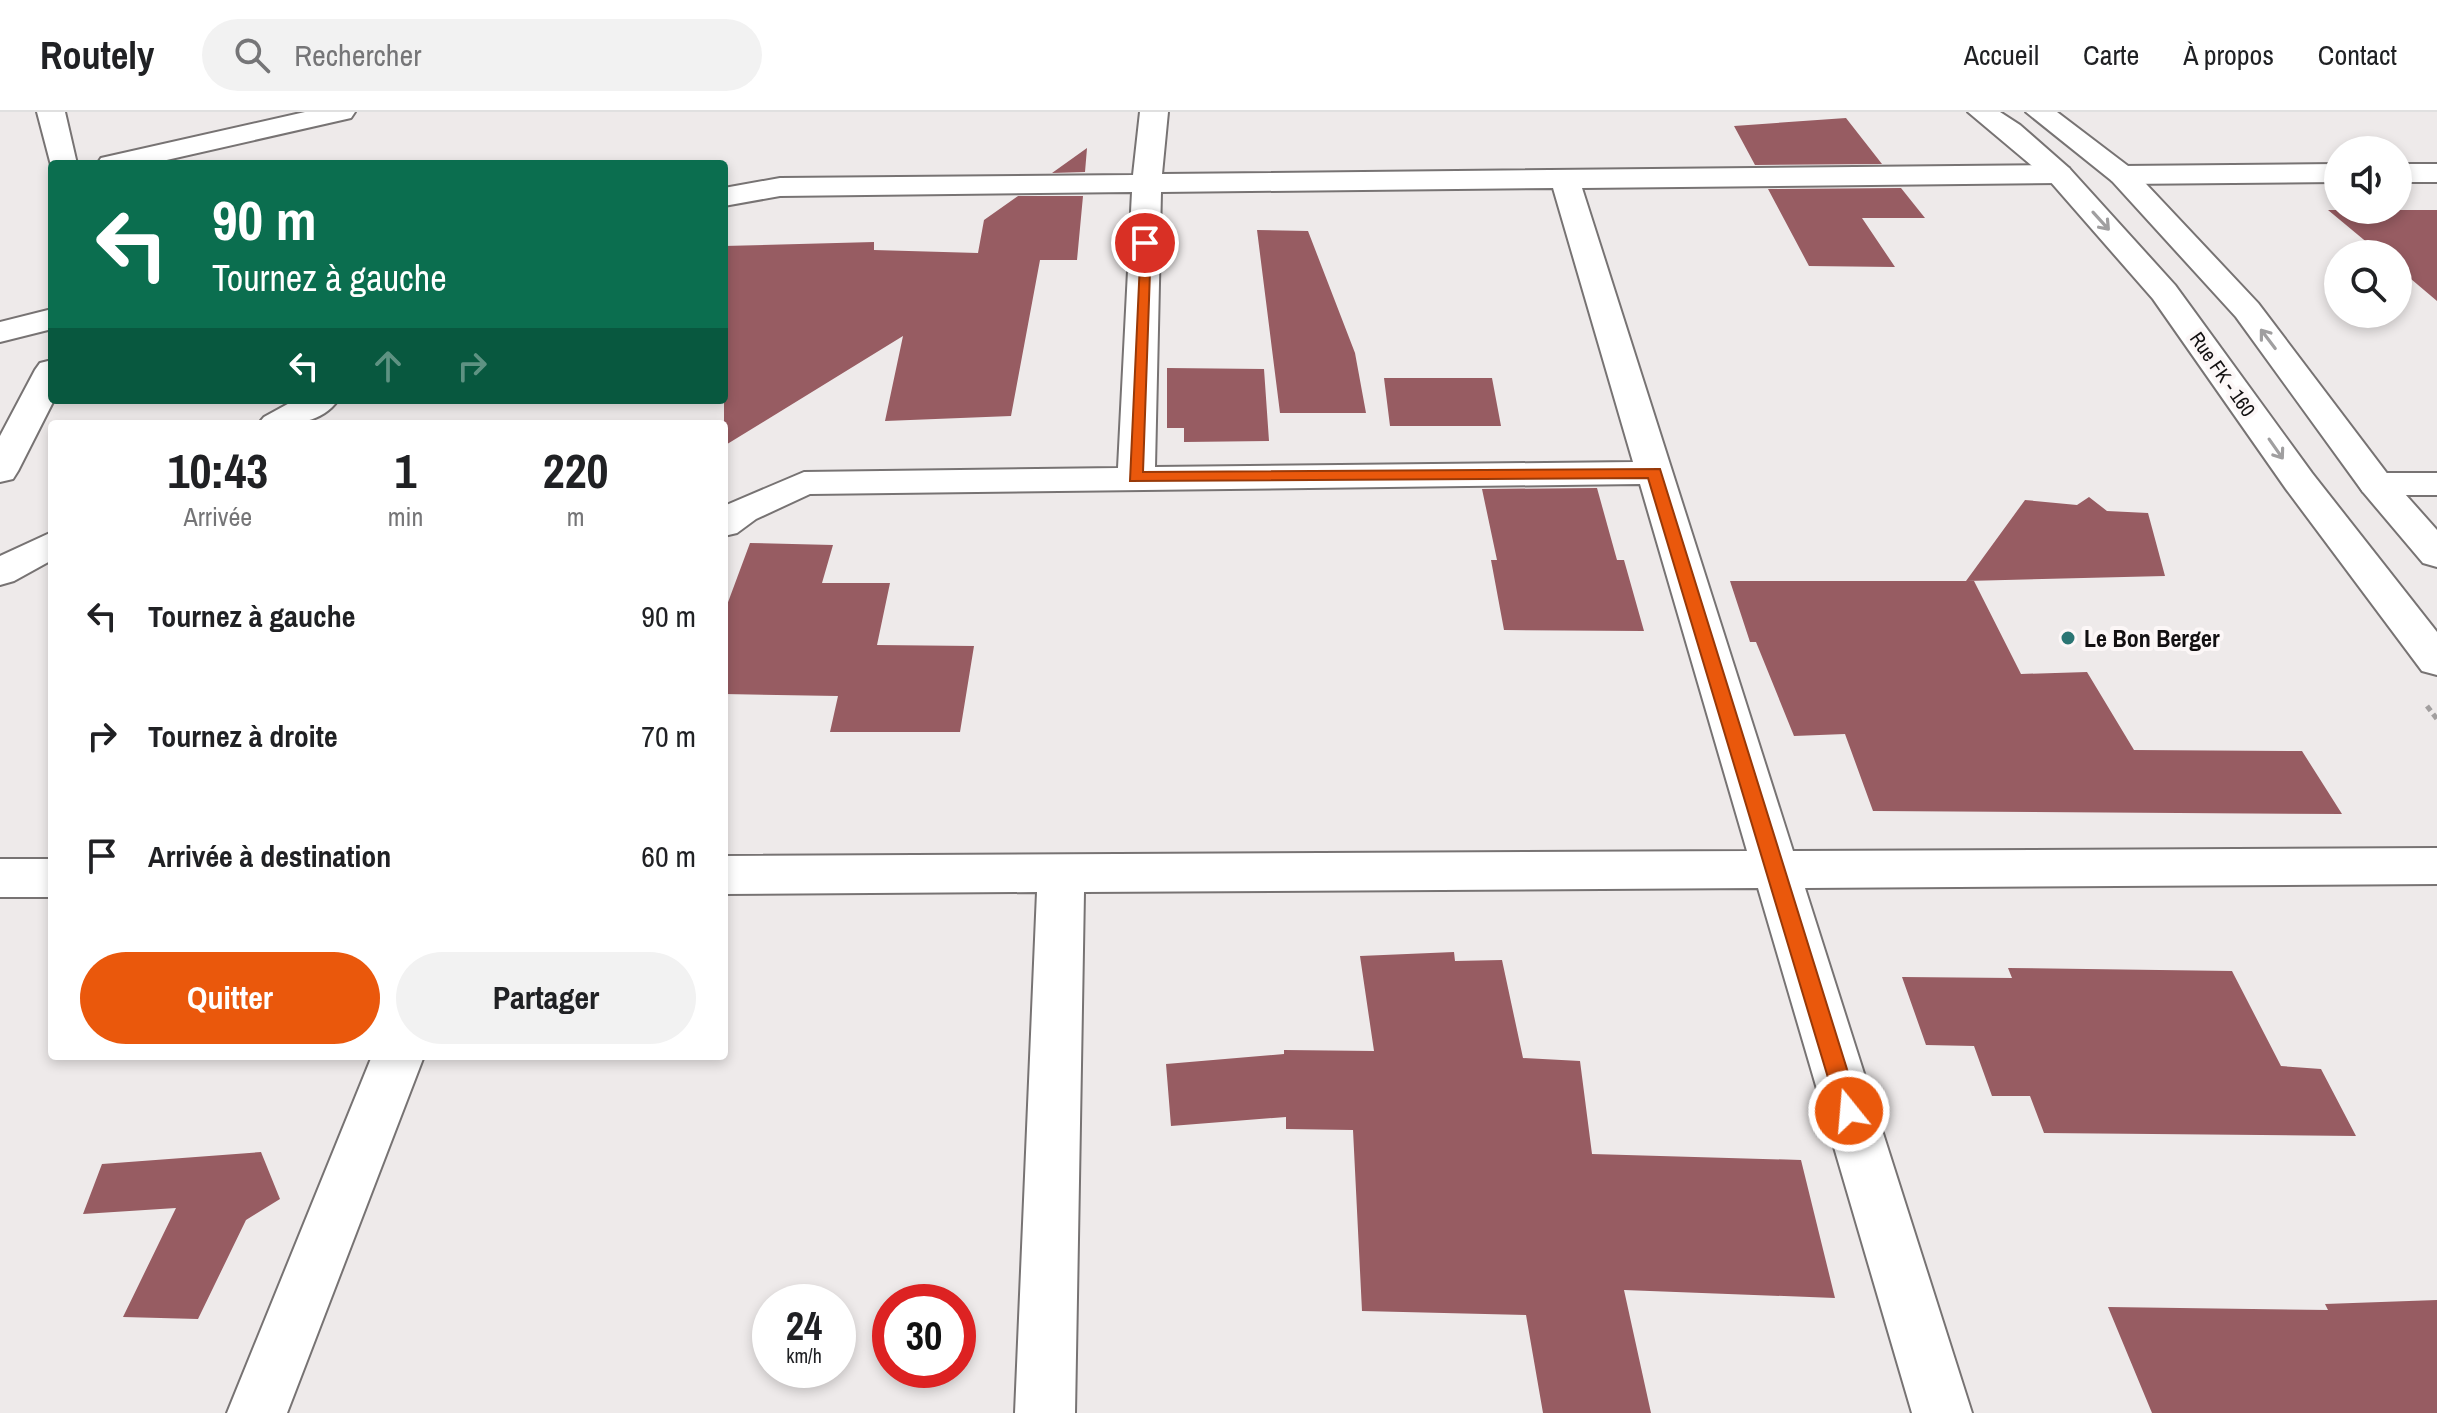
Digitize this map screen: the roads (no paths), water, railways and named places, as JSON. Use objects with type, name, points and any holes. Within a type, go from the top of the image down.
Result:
[{"type":"street","points":[[51,112],[62,160]]},
{"type":"street","points":[[129,160],[341,112]]},
{"type":"street","points":[[1136,477],[1147,184],[1154,112]]},
{"type":"street","name":"Rue FK - 160","points":[[1982,112],[2010,131],[2059,174],[2164,292],[2299,481],[2437,661]]},
{"type":"street","points":[[2010,131],[2050,119],[2122,175],[2247,310],[2376,484],[2437,554]]},
{"type":"street","points":[[2122,175],[2324,173]]},
{"type":"street","points":[[2412,173],[2437,173]]},
{"type":"street","points":[[728,196],[780,187],[2059,174]]},
{"type":"street","points":[[1564,177],[1942,1413]]},
{"type":"street","points":[[0,332],[48,320]]},
{"type":"street","points":[[0,471],[48,378]]},
{"type":"street","points":[[284,420],[314,404]]},
{"type":"street","points":[[728,522],[779,493],[804,483],[1655,473]]},
{"type":"street","points":[[2376,484],[2437,484]]},
{"type":"street","points":[[0,572],[48,546]]},
{"type":"street","points":[[728,875],[2437,866]]},
{"type":"street","points":[[1045,1413],[1061,873]]},
{"type":"street","points":[[0,878],[48,878]]},
{"type":"street","points":[[257,1413],[396,1060]]},
{"type":"place","name":"Le Bon Berger","points":[[2068,638]]}]
